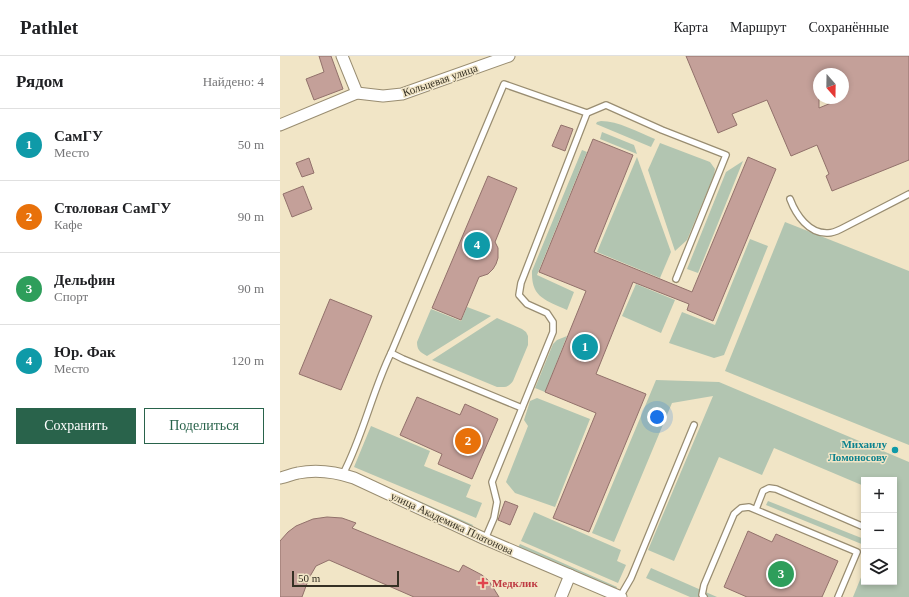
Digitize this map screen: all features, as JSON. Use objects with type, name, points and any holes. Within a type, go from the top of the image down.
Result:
[{"type":"street","points":[[342,56],[357,93]]},
{"type":"street","name":"Кольцевая улица","points":[[280,125],[357,93],[383,96],[402,94],[509,56]]},
{"type":"street","name":"улица Академика Платонова","points":[[280,478],[299,473],[321,471],[343,474],[621,597]]},
{"type":"street","points":[[561,597],[570,575]]},
{"type":"lane","points":[[343,474],[352,457],[382,371],[391,353],[504,84],[587,113],[606,105],[662,130],[726,155],[676,279]]},
{"type":"lane","points":[[485,538],[494,518],[497,502],[492,482],[553,332],[553,322],[547,313],[527,304],[519,295],[521,283],[587,113]]},
{"type":"lane","points":[[790,199],[802,221],[818,232],[828,234],[909,194]]},
{"type":"lane","points":[[391,353],[522,408]]},
{"type":"lane","points":[[621,597],[631,578],[694,425]]},
{"type":"lane","points":[[756,509],[763,491],[769,488],[776,489],[861,526]]},
{"type":"lane","points":[[704,597],[702,595],[704,585],[734,514],[741,508],[749,506],[857,552],[838,597]]},
{"type":"green space","points":[[608,121],[621,125],[655,139],[651,147],[596,124],[597,122]]},
{"type":"green space","points":[[602,132],[634,145],[637,154],[600,139]]},
{"type":"green space","points":[[660,143],[710,162],[715,169],[714,175],[687,240],[675,251],[648,170]]},
{"type":"green space","points":[[582,150],[587,152],[537,275],[574,292],[567,310],[546,300],[537,293],[532,280],[532,271]]},
{"type":"green space","points":[[637,157],[671,252],[660,278],[597,252]]},
{"type":"green space","points":[[743,161],[698,273],[687,269],[726,172]]},
{"type":"green space","points":[[785,222],[909,271],[909,445],[725,371]]},
{"type":"green space","points":[[750,239],[768,246],[724,355],[714,358],[669,343],[682,312],[715,325]]},
{"type":"green space","points":[[636,284],[675,300],[661,333],[622,316]]},
{"type":"green space","points":[[467,307],[491,316],[427,356],[419,350],[417,342],[431,309],[461,321]]},
{"type":"green space","points":[[497,318],[522,329],[528,336],[528,345],[513,381],[508,386],[497,387],[432,360]]},
{"type":"green space","points":[[567,336],[545,392],[535,388],[553,344],[557,340]]},
{"type":"green space","points":[[656,380],[719,382],[909,462],[909,597],[853,597],[861,577],[861,585],[897,585],[897,477],[861,477],[861,485],[774,448],[762,475],[719,457],[674,561],[648,550],[713,396],[672,403],[614,542],[592,533]]},
{"type":"green space","points":[[537,398],[590,419],[555,507],[515,493],[506,482],[528,426],[524,420],[530,401]]},
{"type":"green space","points":[[371,426],[430,451],[424,466],[471,485],[466,497],[482,503],[476,518],[354,467]]},
{"type":"green space","points":[[352,471],[473,525],[471,529],[350,474]]},
{"type":"green space","points":[[768,501],[861,538],[861,544],[766,505]]},
{"type":"green space","points":[[534,512],[621,550],[617,561],[626,565],[618,583],[521,541]]},
{"type":"green space","points":[[520,544],[617,587],[614,592],[517,549]]},
{"type":"green space","points":[[651,568],[717,597],[690,597],[646,578]]},
{"type":"building","points":[[319,56],[331,56],[343,89],[314,100],[306,79],[324,72]]},
{"type":"building","points":[[686,56],[909,56],[909,160],[832,191],[826,176],[829,174],[817,145],[791,156],[767,100],[732,114],[737,125],[718,133]]},
{"type":"building","points":[[561,125],[573,129],[565,151],[552,146]]},
{"type":"building","points":[[593,139],[633,155],[594,252],[692,292],[748,157],[776,169],[713,321],[687,310],[689,304],[633,282],[596,374],[646,394],[589,532],[553,518],[596,413],[545,392],[586,291],[539,272]]},
{"type":"building","points":[[309,158],[314,173],[302,177],[296,163]]},
{"type":"building","points":[[488,176],[517,188],[495,242],[498,248],[498,258],[496,264],[488,274],[479,277],[461,320],[432,308]]},
{"type":"building","points":[[303,186],[312,209],[292,217],[283,194]]},
{"type":"building","points":[[330,299],[372,316],[341,390],[299,374]]},
{"type":"building","points":[[417,397],[460,415],[465,404],[498,419],[472,479],[438,464],[442,454],[400,435]]},
{"type":"building","points":[[505,501],[518,506],[510,525],[498,520]]},
{"type":"building","points":[[327,517],[342,518],[356,523],[352,528],[459,572],[463,565],[482,575],[489,581],[499,597],[414,597],[329,560],[316,566],[309,578],[302,597],[280,597],[280,541],[296,526],[313,519]]},
{"type":"building","points":[[748,531],[772,542],[776,534],[838,561],[822,597],[747,597],[724,587]]},
{"type":"place","name":"Юр. Фак","points":[[477,245]]},
{"type":"place","name":"СамГУ","points":[[585,347]]},
{"type":"place","name":"Столовая СамГУ","points":[[468,441]]},
{"type":"place","name":"Михаилу Ломоносову","points":[[895,450]]},
{"type":"place","name":"Дельфин","points":[[781,574]]},
{"type":"place","name":"Медклик","points":[[483,583]]}]
